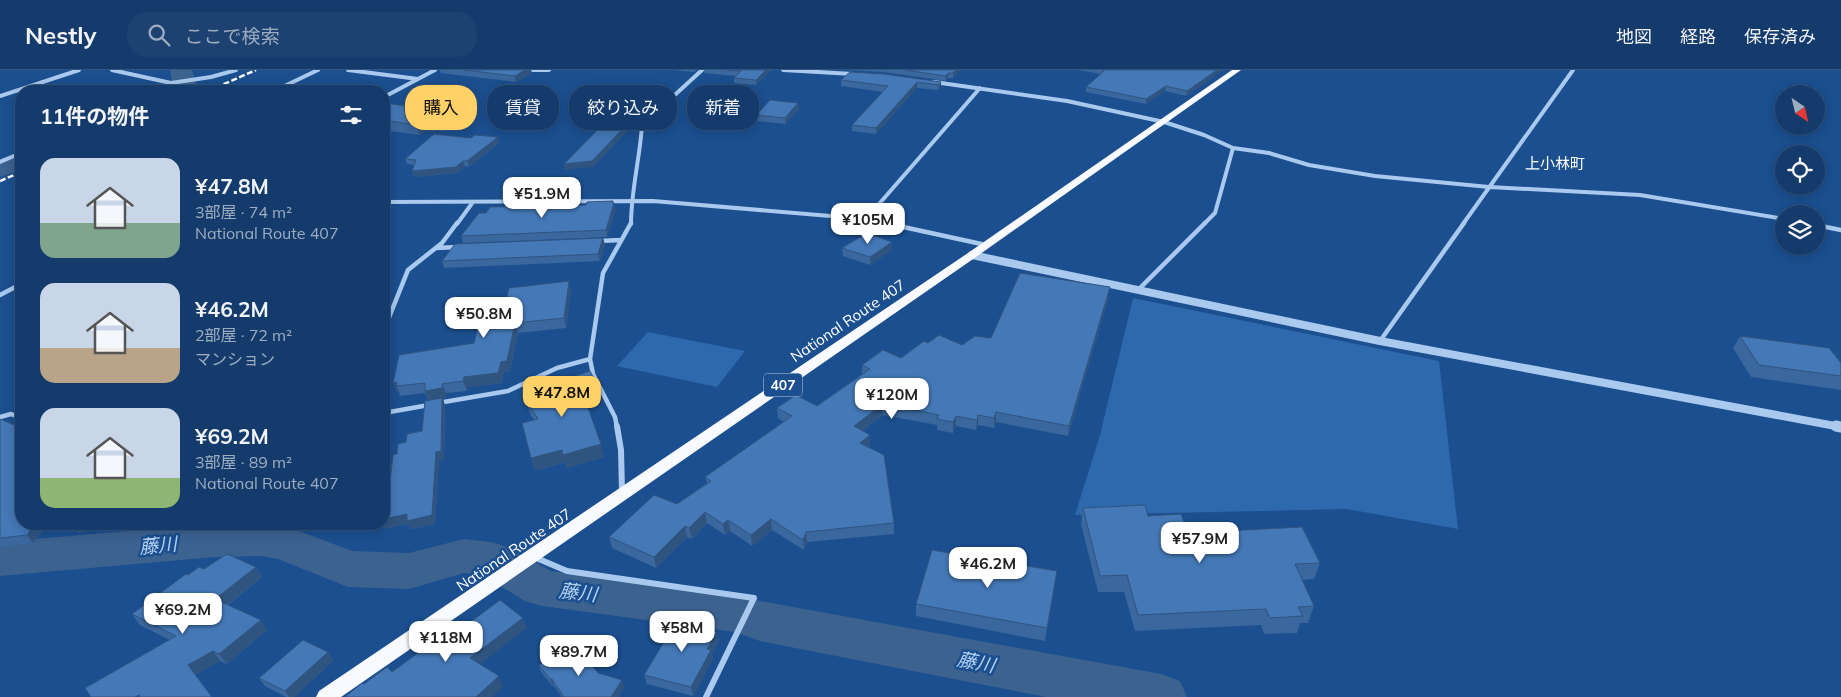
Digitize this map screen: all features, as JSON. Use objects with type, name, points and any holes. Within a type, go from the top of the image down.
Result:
[{"type":"highway","name":"National Route 407","points":[[326,697],[972,255],[1237,70]]},
{"type":"street","points":[[34,85],[80,70]]},
{"type":"street","points":[[112,70],[171,83],[212,77],[236,70]]},
{"type":"street","points":[[287,85],[318,70]]},
{"type":"street","points":[[348,70],[418,79]]},
{"type":"street","points":[[390,94],[435,70]]},
{"type":"street","points":[[533,70],[549,70]]},
{"type":"street","points":[[622,495],[621,450],[615,417],[593,374],[590,359],[603,273],[631,225],[631,201],[634,177],[640,154],[642,125],[702,70]]},
{"type":"street","points":[[783,70],[858,74]]},
{"type":"street","points":[[1380,341],[1572,70]]},
{"type":"street","points":[[932,82],[1067,101],[1164,122],[1204,135],[1233,148],[1269,153],[1309,165],[1375,176],[1489,187],[1640,195],[1775,218]]},
{"type":"street","points":[[866,219],[980,88]]},
{"type":"street","points":[[0,96],[15,91]]},
{"type":"street","points":[[1138,290],[1215,212],[1233,148]]},
{"type":"street","points":[[0,162],[15,156]]},
{"type":"street","points":[[390,202],[653,201],[866,219],[986,245]]},
{"type":"street","points":[[390,314],[408,270],[436,248],[473,202]]},
{"type":"street","points":[[1825,227],[1841,230]]},
{"type":"street","points":[[592,241],[621,240]]},
{"type":"street","points":[[436,248],[465,247]]},
{"type":"street","points":[[972,255],[1380,341],[1841,427]]},
{"type":"street","points":[[0,295],[15,287]]},
{"type":"street","points":[[390,412],[508,391],[557,368],[590,359]]},
{"type":"street","points":[[0,417],[11,414],[15,416]]},
{"type":"street","points":[[532,557],[567,572],[754,598],[740,631],[706,697]]},
{"type":"shaded area","points":[[1133,298],[1439,361],[1458,529],[1347,509],[1075,515],[1100,435]]},
{"type":"shaded area","points":[[648,332],[745,351],[717,387],[617,366]]},
{"type":"building","points":[[464,70],[525,70],[515,76]]},
{"type":"building","points":[[727,70],[766,70],[756,80],[734,78],[741,71]]},
{"type":"building","points":[[905,70],[956,70],[953,73],[948,73],[946,76]]},
{"type":"building","points":[[1105,70],[1217,70],[1187,91],[1166,86],[1146,99],[1086,87]]},
{"type":"building","points":[[850,72],[884,74],[941,82],[939,85],[917,82],[876,128],[852,125],[888,86],[841,80]]},
{"type":"building","points":[[770,100],[798,103],[785,118],[759,115],[759,112]]},
{"type":"building","points":[[390,104],[405,106],[405,123],[390,121]]},
{"type":"building","points":[[597,130],[622,130],[592,161],[564,164]]},
{"type":"building","points":[[434,134],[471,138],[475,135],[498,137],[467,161],[463,161],[456,167],[412,171],[416,160],[405,159]]},
{"type":"building","points":[[613,201],[606,230],[461,236],[479,213],[486,213],[490,207],[586,205],[587,202]]},
{"type":"building","points":[[867,233],[892,242],[870,257],[842,248]]},
{"type":"building","points":[[603,238],[598,254],[442,261],[455,244]]},
{"type":"building","points":[[1020,273],[1110,287],[1069,426],[996,412],[994,418],[978,415],[977,420],[956,416],[953,422],[937,419],[939,415],[883,404],[854,426],[870,435],[860,443],[884,455],[894,523],[806,532],[803,540],[771,519],[751,535],[728,520],[723,524],[705,512],[689,528],[685,526],[654,557],[609,537],[654,495],[677,504],[711,481],[705,477],[792,416],[777,408],[796,395],[817,406],[870,369],[862,365],[883,350],[901,358],[924,341],[928,343],[939,335],[962,345],[975,336],[991,338]]},
{"type":"building","points":[[569,281],[564,318],[515,323],[507,361],[501,362],[498,373],[464,377],[463,381],[442,384],[442,388],[425,391],[425,383],[396,386],[397,382],[393,383],[399,355],[474,343],[483,308],[505,305],[509,288]]},
{"type":"building","points":[[1740,336],[1829,348],[1841,363],[1841,376],[1759,365]]},
{"type":"building","points":[[590,371],[597,385],[582,391],[601,444],[563,455],[562,450],[531,458],[522,423],[538,419],[527,402],[539,397],[534,390]]},
{"type":"building","points":[[442,398],[441,451],[436,452],[432,515],[407,521],[407,514],[390,518],[390,481],[393,455],[397,454],[398,444],[406,442],[407,434],[422,431],[425,401]]},
{"type":"building","points":[[0,419],[15,425],[15,530],[31,530],[27,535],[0,538]]},
{"type":"building","points":[[1145,505],[1148,516],[1181,514],[1188,533],[1302,527],[1320,563],[1295,564],[1314,606],[1298,607],[1303,616],[1270,618],[1266,609],[1138,615],[1127,575],[1100,576],[1083,508]]},
{"type":"building","points":[[932,550],[1057,571],[1047,628],[916,604]]},
{"type":"building","points":[[227,554],[256,567],[215,599],[261,620],[219,654],[213,651],[188,665],[212,697],[140,697],[139,695],[135,697],[91,697],[85,688],[176,636],[132,614],[186,574],[188,575],[199,567],[204,569]]},
{"type":"building","points":[[500,600],[523,618],[470,658],[499,676],[476,697],[345,697],[362,683],[364,684],[387,667],[392,672],[448,631],[453,635]]},
{"type":"building","points":[[680,615],[699,619],[695,627],[717,632],[707,649],[711,650],[691,687],[644,675]]},
{"type":"building","points":[[303,640],[328,652],[285,691],[259,678]]},
{"type":"building","points":[[575,648],[584,660],[587,659],[598,673],[622,680],[611,697],[564,697],[552,679],[539,665],[553,656],[556,659]]},
{"type":"waterway","name":"藤川","points":[[181,70],[183,85]]},
{"type":"waterway","name":"藤川","points":[[0,169],[15,163]]},
{"type":"waterway","name":"藤川","points":[[0,559],[215,540],[261,539],[286,543],[348,569],[409,571],[464,556],[491,559],[542,588],[736,613],[760,621],[1161,697]]},
{"type":"railway","points":[[222,85],[256,70]]},
{"type":"railway","points":[[0,181],[15,175]]},
{"type":"district","name":"上小林町","points":[[1555,164]]}]
